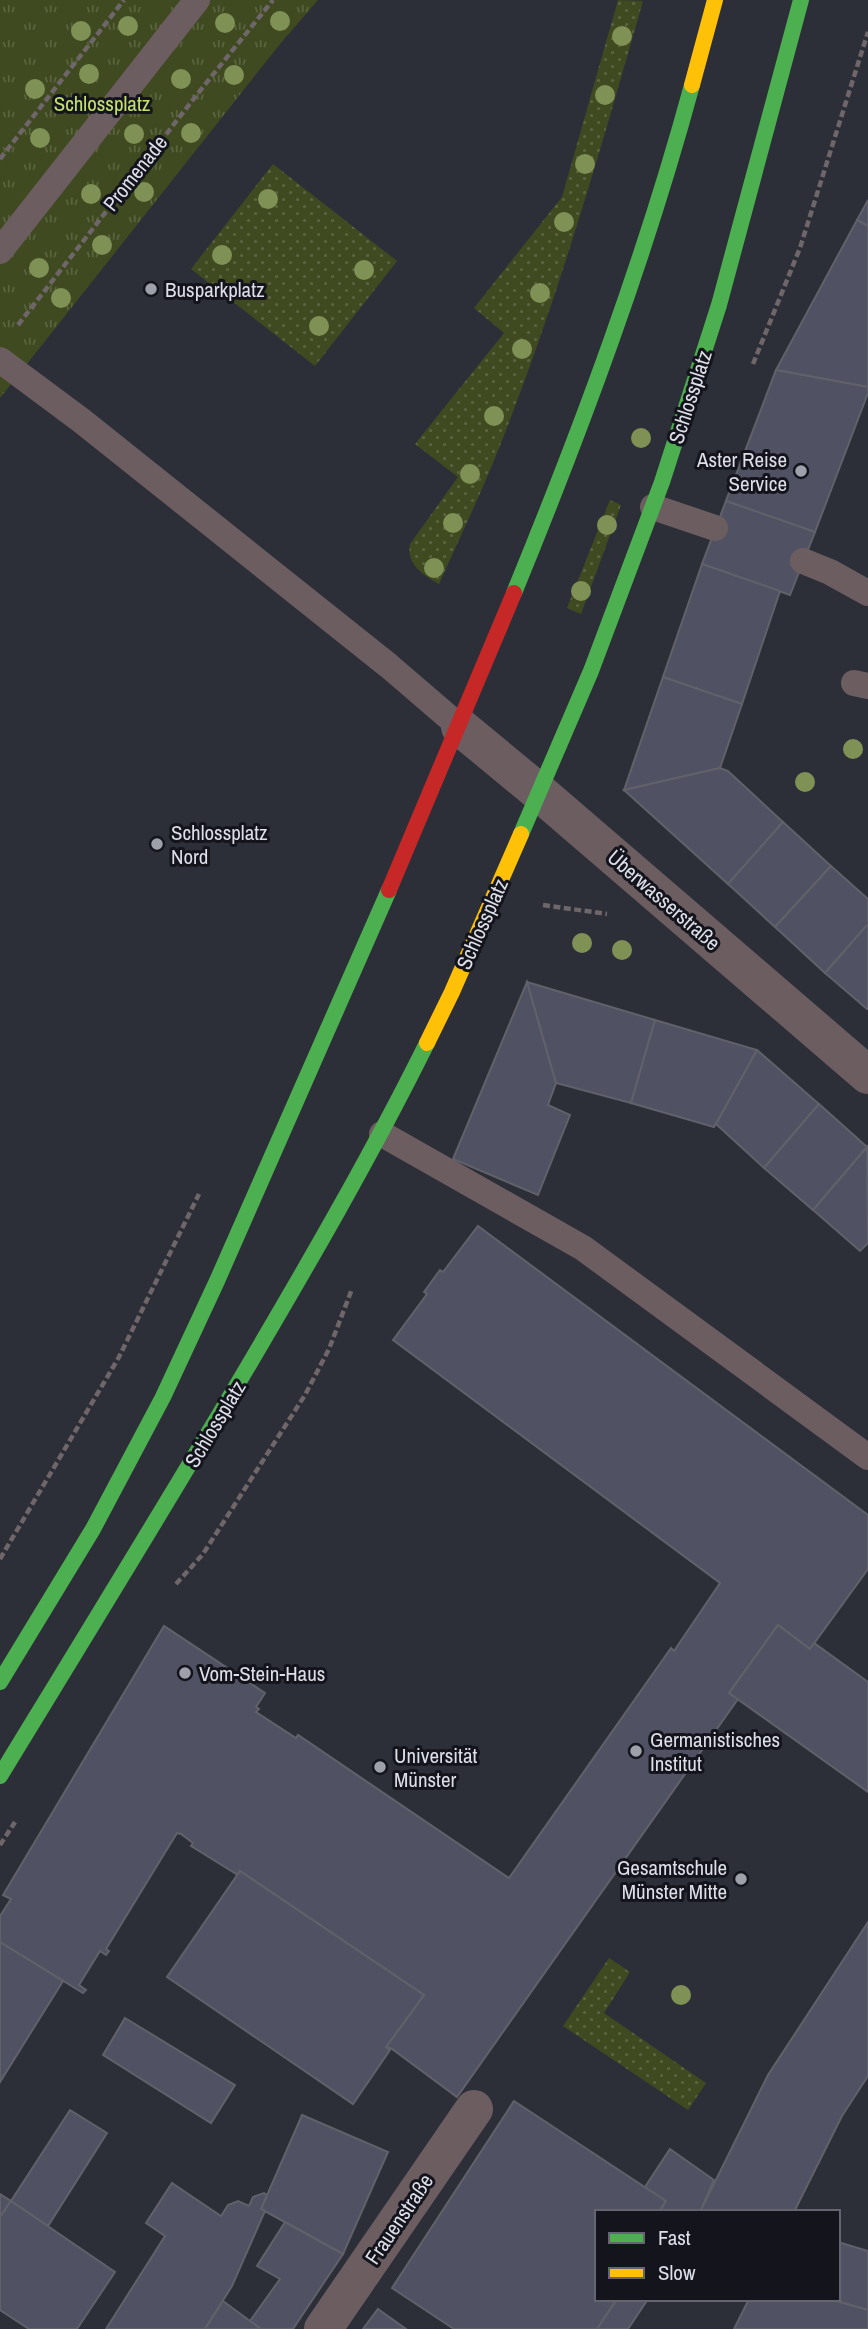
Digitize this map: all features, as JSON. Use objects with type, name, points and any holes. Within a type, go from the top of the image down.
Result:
[{"type":"main road","points":[[0,1682],[114,1491],[168,1387],[232,1248],[460,727],[554,498],[619,319],[691,88],[715,0]]},
{"type":"main road","name":"Schlossplatz","points":[[0,1776],[320,1244],[382,1134],[452,992],[591,671],[653,507],[719,305],[801,0]]},
{"type":"main road","points":[[783,67],[807,33]]},
{"type":"street","name":"Überwasserstraße","points":[[460,727],[868,1075]]},
{"type":"street","name":"Frauenstraße","points":[[323,2329],[474,2109]]},
{"type":"lane","points":[[0,251],[197,0]]},
{"type":"lane","points":[[0,360],[82,421],[388,666],[460,727]]},
{"type":"lane","points":[[653,507],[715,528]]},
{"type":"lane","points":[[803,561],[868,593]]},
{"type":"lane","points":[[382,1134],[583,1248],[868,1457]]},
{"type":"path","points":[[0,159],[124,0]]},
{"type":"path","name":"Promenade","points":[[17,327],[198,92],[273,0]]},
{"type":"path","points":[[0,1559],[119,1357],[206,1182]]},
{"type":"green space","name":"Schlossplatz","points":[[0,0],[318,0],[280,44],[0,398]]},
{"type":"green space","points":[[618,0],[643,1],[594,170],[520,393],[485,482],[439,584],[422,573],[413,563],[410,544],[458,477],[415,444],[504,333],[474,308],[562,197]]},
{"type":"green space","points":[[273,164],[397,261],[315,366],[191,269]]},
{"type":"green space","points":[[610,500],[621,505],[581,614],[567,608]]},
{"type":"green space","points":[[609,1958],[630,1972],[604,2013],[706,2083],[688,2110],[563,2026]]},
{"type":"building","points":[[868,200],[868,226],[857,220]]},
{"type":"building","points":[[857,220],[868,226],[868,387],[776,370]]},
{"type":"building","points":[[776,370],[868,387],[815,532],[726,501]]},
{"type":"building","points":[[726,501],[815,532],[790,595],[702,564]]},
{"type":"building","points":[[702,564],[780,591],[742,704],[663,677]]},
{"type":"building","points":[[663,677],[742,704],[720,768],[624,790]]},
{"type":"building","points":[[720,768],[728,771],[783,822],[728,884],[624,790]]},
{"type":"building","points":[[783,822],[831,866],[775,927],[728,884]]},
{"type":"building","points":[[831,866],[868,899],[868,924],[825,973],[775,927]]},
{"type":"building","points":[[868,924],[868,1009],[867,1009],[825,973]]},
{"type":"building","points":[[527,982],[556,1083],[548,1105],[570,1115],[538,1195],[453,1159]]},
{"type":"building","points":[[527,982],[655,1020],[631,1103],[556,1083]]},
{"type":"building","points":[[655,1020],[757,1050],[714,1127],[631,1103]]},
{"type":"building","points":[[757,1050],[819,1104],[764,1168],[716,1124]]},
{"type":"building","points":[[819,1104],[867,1147],[813,1210],[764,1168]]},
{"type":"building","points":[[867,1147],[868,1243],[860,1251],[813,1210]]},
{"type":"building","name":"Vom-Stein-Haus","points":[[478,1226],[868,1515],[868,1569],[810,1649],[778,1625],[729,1693],[738,1699],[457,2097],[386,2047],[424,1995],[240,1871],[238,1875],[191,1846],[193,1843],[181,1834],[177,1833],[106,1949],[109,1951],[106,1955],[100,1951],[79,1985],[86,1990],[83,1993],[0,1942],[0,1916],[11,1899],[3,1895],[164,1626],[265,1693],[256,1707],[259,1709],[256,1712],[296,1738],[298,1735],[509,1878],[671,1648],[674,1651],[720,1583],[393,1340],[427,1294],[424,1292],[440,1270],[443,1272]]},
{"type":"building","points":[[778,1625],[810,1649],[814,1643],[868,1682],[868,1792],[729,1693]]},
{"type":"building","points":[[240,1871],[424,1995],[386,2047],[390,2050],[353,2104],[167,1977]]},
{"type":"building","points":[[868,1922],[868,2076],[842,2116],[795,2210],[701,2210],[768,2075]]},
{"type":"building","points":[[0,1942],[63,1981],[0,2082]]},
{"type":"building","points":[[125,2018],[235,2085],[211,2123],[103,2055]]},
{"type":"building","points":[[514,2101],[666,2201],[660,2210],[595,2210],[595,2301],[616,2301],[597,2329],[454,2329],[392,2288]]},
{"type":"building","points":[[70,2110],[107,2133],[48,2226],[11,2201]]},
{"type":"building","points":[[302,2115],[388,2152],[343,2254],[261,2209]]},
{"type":"building","points":[[670,2149],[714,2180],[701,2210],[660,2210],[666,2201],[645,2187]]},
{"type":"building","points":[[172,2183],[221,2216],[228,2205],[238,2201],[249,2206],[253,2197],[264,2193],[267,2195],[261,2209],[265,2211],[232,2286],[205,2329],[106,2329],[165,2236],[146,2223]]},
{"type":"building","points":[[0,2194],[11,2201],[0,2217]]},
{"type":"building","points":[[11,2201],[115,2272],[77,2329],[29,2329],[0,2310],[0,2217]]},
{"type":"building","points":[[285,2222],[343,2254],[293,2329],[261,2329],[250,2321],[280,2279],[257,2266]]},
{"type":"building","points":[[840,2243],[868,2251],[868,2310],[836,2301],[840,2301]]},
{"type":"building","points":[[223,2301],[250,2321],[261,2329],[205,2329]]},
{"type":"building","points":[[616,2301],[647,2301],[628,2329],[597,2329]]},
{"type":"building","points":[[748,2301],[836,2301],[868,2310],[868,2329],[734,2329]]},
{"type":"building","points":[[378,2309],[406,2329],[363,2329]]},
{"type":"traffic: fast","points":[[521,834],[591,671],[662,482],[719,305],[801,0]]},
{"type":"traffic: fast","points":[[514,593],[611,342],[654,214],[692,85]]},
{"type":"traffic: fast","points":[[0,1682],[93,1529],[163,1397],[389,890]]},
{"type":"traffic: fast","points":[[0,1776],[271,1328],[427,1043]]},
{"type":"traffic: slow","points":[[692,85],[715,0]]},
{"type":"traffic: slow","points":[[427,1043],[521,834]]},
{"type":"traffic: jam","points":[[389,890],[514,593]]},
{"type":"place","name":"Busparkplatz","points":[[151,289]]},
{"type":"place","name":"Aster Reise Service","points":[[801,471]]},
{"type":"place","name":"Schlossplatz Nord","points":[[157,844]]},
{"type":"place","name":"Vom-Stein-Haus","points":[[185,1673]]},
{"type":"place","name":"Germanistisches Institut","points":[[636,1751]]},
{"type":"place","name":"Universität Münster","points":[[380,1767]]},
{"type":"place","name":"Gesamtschule Münster Mitte","points":[[741,1879]]}]
